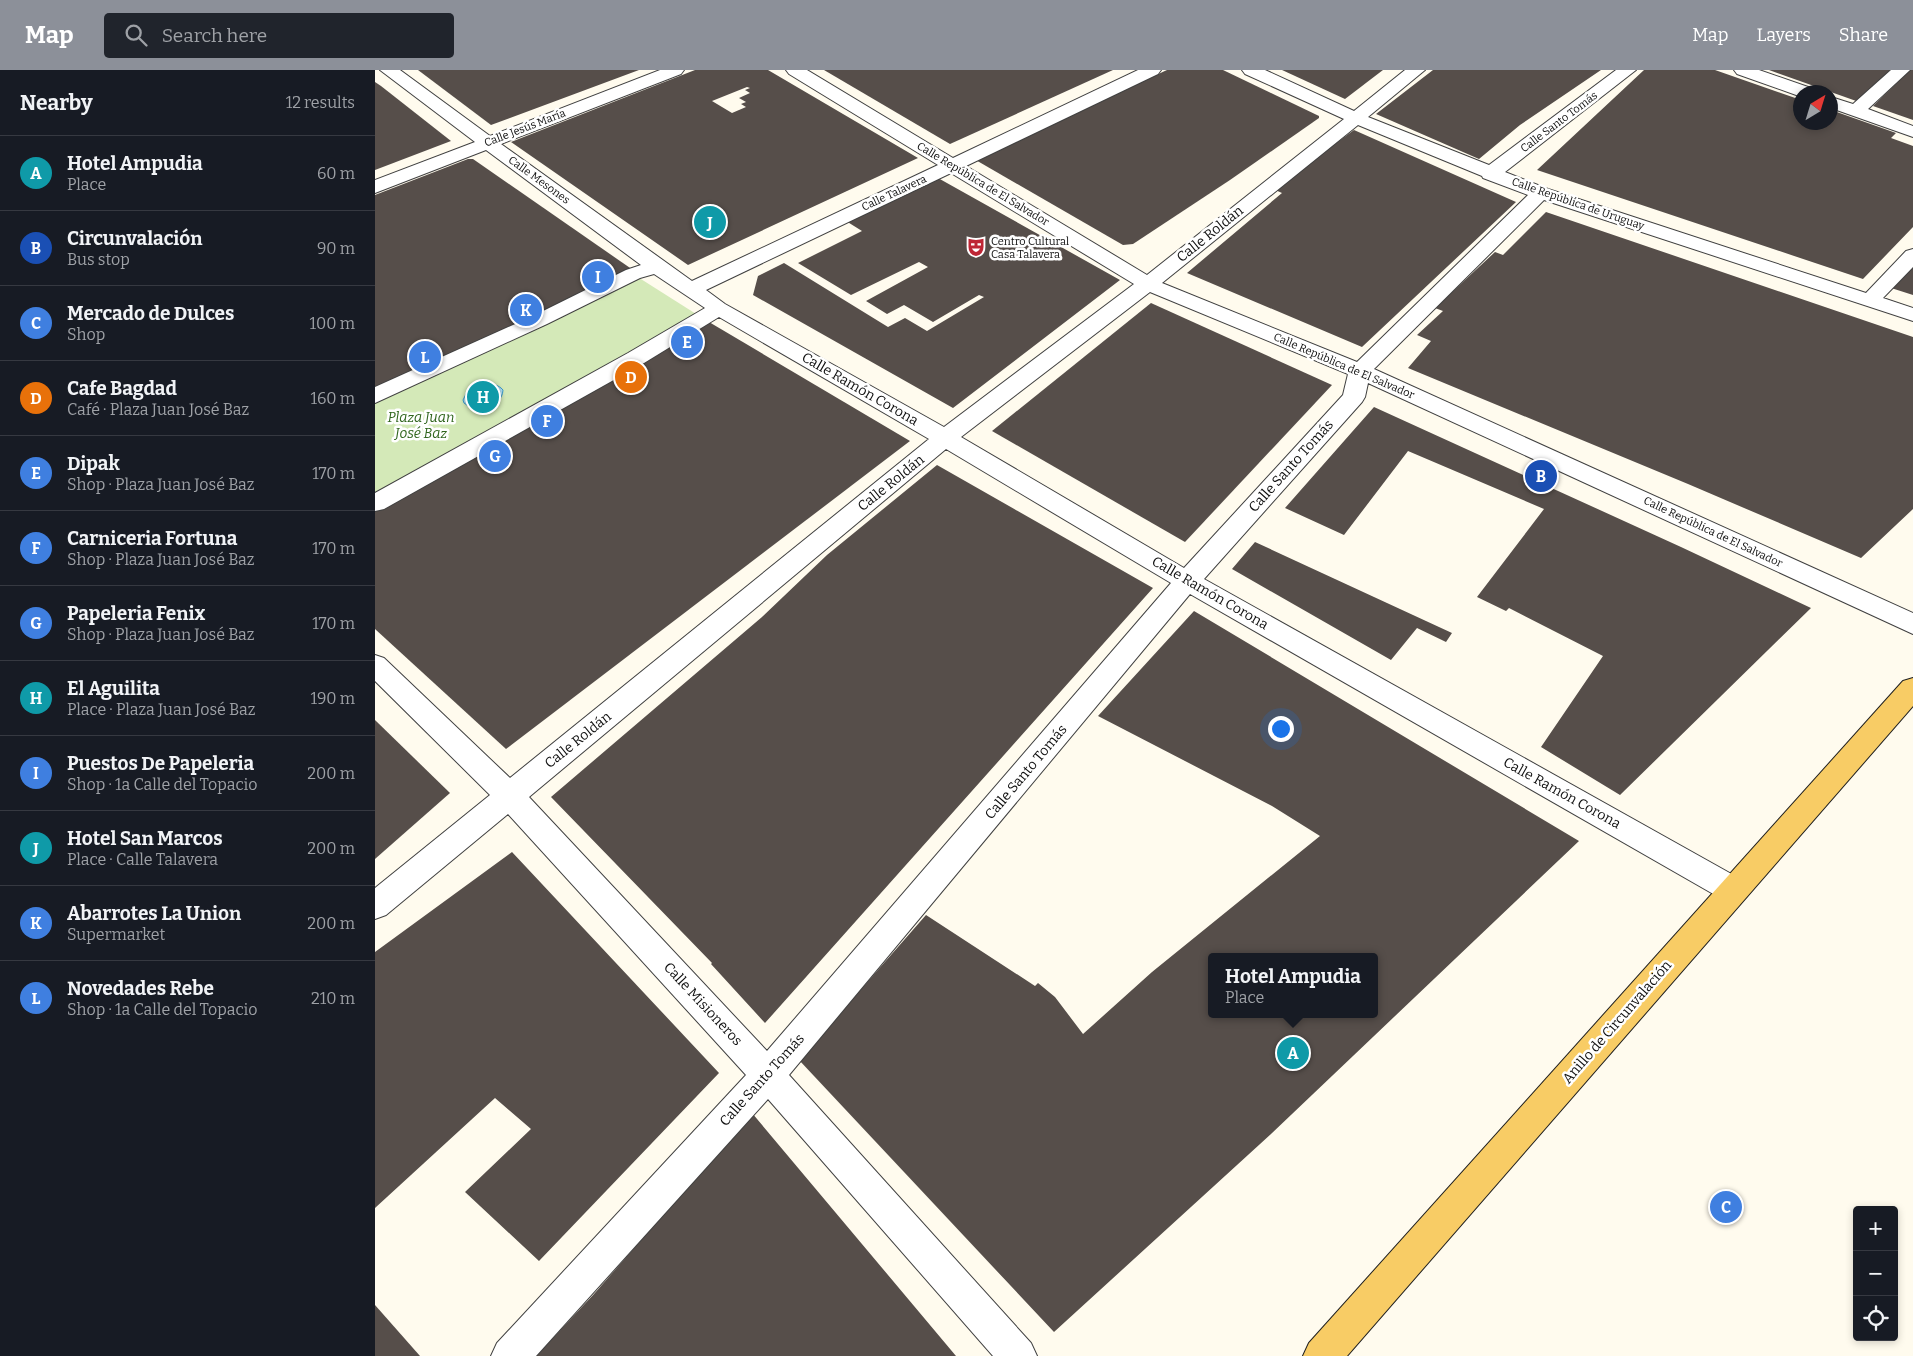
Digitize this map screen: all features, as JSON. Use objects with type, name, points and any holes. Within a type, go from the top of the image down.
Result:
[{"type":"main road","name":"Anillo de Circunvalación","points":[[1322,1356],[1913,688]]},
{"type":"street","name":"Calle Mesones","points":[[389,70],[690,290]]},
{"type":"street","name":"Calle Jesús María","points":[[375,187],[675,70]]},
{"type":"street","name":"Calle República de El Salvador","points":[[795,70],[1148,284],[1360,371],[1913,624]]},
{"type":"street","name":"Calle Talavera","points":[[690,290],[1152,70]]},
{"type":"street","name":"Calle República de Uruguay","points":[[1251,70],[1355,118],[1541,193],[1913,315]]},
{"type":"street","name":"Calle Roldán","points":[[375,906],[945,438],[1148,284],[1416,70]]},
{"type":"street","name":"Calle Santo Tomás","points":[[1490,174],[1627,70]]},
{"type":"street","points":[[1743,70],[1793,88]]},
{"type":"street","points":[[1856,111],[1901,70]]},
{"type":"street","points":[[1838,105],[1913,132]]},
{"type":"street","points":[[1360,371],[1541,193]]},
{"type":"street","points":[[1870,300],[1913,255]]},
{"type":"street","points":[[375,396],[540,320],[633,274],[657,267]]},
{"type":"street","name":"Calle Ramón Corona","points":[[690,290],[1187,581],[1733,890]]},
{"type":"street","points":[[375,503],[636,358],[704,319],[718,308]]},
{"type":"street","name":"Calle Santo Tomás","points":[[510,1356],[768,1075],[1187,581],[1354,397],[1360,371]]},
{"type":"street","name":"Calle Misioneros","points":[[375,665],[510,796],[768,1075],[1018,1356]]},
{"type":"green space","name":"Plaza Juan José Baz","points":[[633,274],[704,319],[375,503],[375,396]]},
{"type":"water","points":[[483,384],[497,385],[503,390],[502,396],[498,401],[493,405],[481,408],[475,408],[464,403],[463,400],[467,392]]},
{"type":"building","points":[[418,70],[639,70],[491,125]]},
{"type":"building","points":[[695,70],[768,70],[918,158],[688,265],[511,142]],"holes":[[[747,87],[750,88],[745,90],[750,93],[739,98],[746,102],[741,104],[746,107],[732,113],[712,101]]]},
{"type":"building","points":[[824,70],[1113,70],[950,144]]},
{"type":"building","points":[[1167,70],[1223,70],[1319,116],[1319,118],[1133,244],[1123,245],[974,159]]},
{"type":"building","points":[[1282,70],[1383,70],[1345,99]]},
{"type":"building","points":[[1433,70],[1601,70],[1520,125],[1479,159],[1376,114]]},
{"type":"building","points":[[1644,70],[1715,70],[1793,97],[1793,130],[1838,130],[1838,112],[1896,133],[1891,138],[1913,146],[1913,227],[1863,279],[1537,170]]},
{"type":"building","points":[[1769,70],[1890,70],[1859,102],[1838,95],[1838,85],[1811,85]]},
{"type":"building","points":[[1910,70],[1913,70],[1913,120],[1873,106]]},
{"type":"building","points":[[375,82],[381,86],[451,141],[375,170]]},
{"type":"building","points":[[1354,130],[1516,202],[1362,347],[1187,273],[1282,193],[1273,189]]},
{"type":"building","points":[[468,159],[473,159],[633,270],[375,389],[375,195]]},
{"type":"building","points":[[938,178],[1120,280],[953,408],[753,295],[758,276],[784,263],[888,327],[905,318],[927,331],[984,297],[979,295],[933,322],[904,305],[887,314],[866,301],[928,267],[919,262],[851,295],[798,263],[862,231],[846,221]]},
{"type":"building","points":[[1546,212],[1913,337],[1913,509],[1861,558],[1408,368],[1431,341],[1417,335],[1443,311],[1435,308],[1495,252],[1503,255]]},
{"type":"building","points":[[1913,263],[1913,295],[1888,287]]},
{"type":"building","points":[[1151,303],[1332,385],[1185,542],[992,431]]},
{"type":"building","points":[[709,322],[910,441],[506,749],[375,629],[375,508]]},
{"type":"building","points":[[1374,407],[1811,608],[1620,795],[1541,747],[1603,656],[1509,608],[1506,611],[1477,597],[1544,509],[1408,451],[1344,535],[1285,508]]},
{"type":"building","points":[[937,465],[1153,588],[765,1023],[712,963],[551,797],[762,617],[827,555]]},
{"type":"building","points":[[1255,542],[1452,633],[1446,642],[1417,628],[1391,660],[1232,569]]},
{"type":"building","points":[[1194,611],[1579,841],[1271,1134],[1054,1332],[799,1060],[926,915],[1035,986],[1038,983],[1055,997],[1083,1034],[1152,972],[1320,836],[1272,806],[1098,716]]},
{"type":"building","points":[[375,720],[450,793],[375,859]]},
{"type":"building","points":[[512,852],[719,1073],[539,1261],[465,1192],[531,1129],[495,1098],[375,1208],[375,952]]},
{"type":"building","points":[[752,1113],[956,1356],[536,1356],[594,1294]]},
{"type":"building","points":[[375,1305],[420,1356],[375,1356]]},
{"type":"place","name":"Hotel San Marcos","points":[[710,222]]},
{"type":"place","name":"Centro Cultural Casa Talavera","points":[[976,247]]},
{"type":"place","name":"Puestos De Papeleria","points":[[598,277]]},
{"type":"place","name":"Abarrotes La Union","points":[[526,310]]},
{"type":"place","name":"Dipak","points":[[687,342]]},
{"type":"place","name":"Novedades Rebe","points":[[425,357]]},
{"type":"place","name":"Cafe Bagdad","points":[[631,377]]},
{"type":"place","name":"El Aguilita","points":[[483,397]]},
{"type":"place","name":"Carniceria Fortuna","points":[[547,421]]},
{"type":"place","name":"Papeleria Fenix","points":[[495,456]]},
{"type":"place","name":"Circunvalación","points":[[1541,476]]},
{"type":"place","name":"Hotel Ampudia","points":[[1293,1053]]},
{"type":"place","name":"Mercado de Dulces","points":[[1726,1207]]}]
